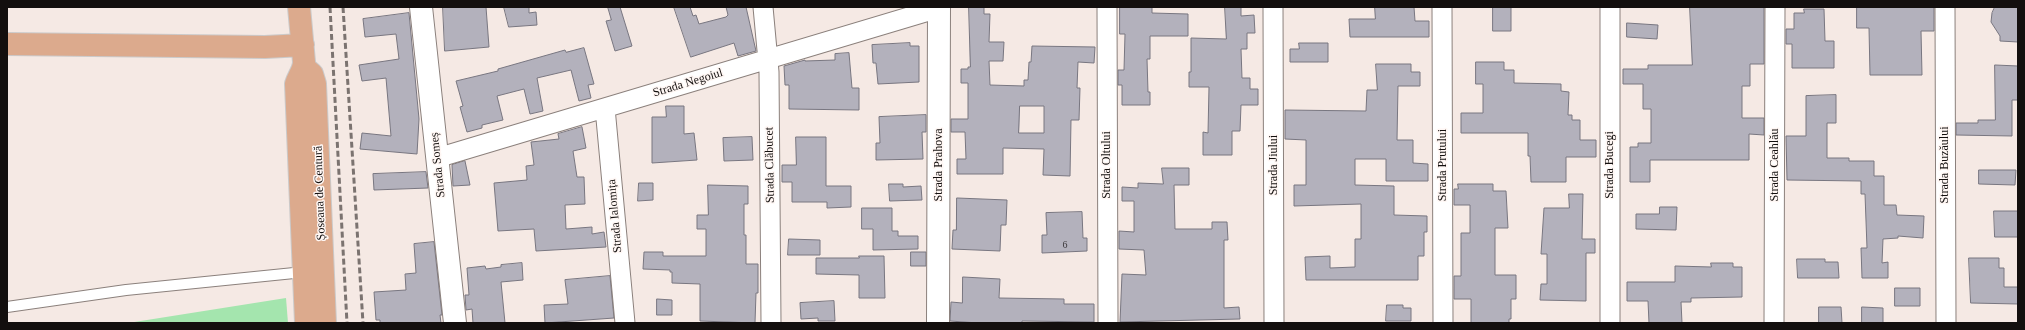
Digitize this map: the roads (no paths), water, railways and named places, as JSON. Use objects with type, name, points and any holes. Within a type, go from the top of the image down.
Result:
[{"type":"main road","name":"Șoseaua de Centură","points":[[299,7],[304,67],[298,75],[296,84],[306,323]]},
{"type":"main road","points":[[7,44],[265,47],[303,45]]},
{"type":"main road","name":"Șoseaua de Centură","points":[[304,67],[312,74],[315,84],[325,323]]},
{"type":"street","name":"Strada Someș","points":[[421,7],[455,323]]},
{"type":"street","name":"Strada Clăbucet","points":[[763,7],[768,59],[771,323]]},
{"type":"street","name":"Strada Oltului","points":[[1107,7],[1108,323]]},
{"type":"street","name":"Strada Jiului","points":[[1273,7],[1274,323]]},
{"type":"street","name":"Strada Prutului","points":[[1442,7],[1443,323]]},
{"type":"street","name":"Strada Bucegi","points":[[1610,7],[1610,323]]},
{"type":"street","name":"Strada Ceahlău","points":[[1774,323],[1775,7]]},
{"type":"street","name":"Strada Buzăului","points":[[1945,7],[1946,323]]},
{"type":"street","name":"Strada Negoiul","points":[[437,158],[939,8]]},
{"type":"street","name":"Strada Prahova","points":[[938,323],[939,8]]},
{"type":"street","name":"Strada Ialomița","points":[[606,108],[625,323]]},
{"type":"lane","points":[[7,307],[126,290],[304,272]]},
{"type":"railway","points":[[330,7],[347,323]]},
{"type":"railway","points":[[343,7],[363,323]]}]
